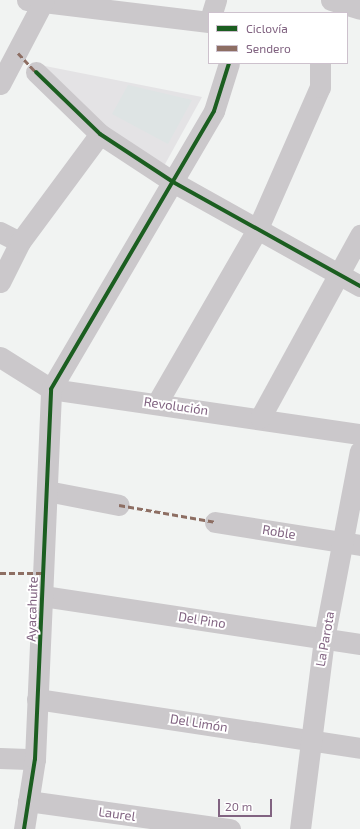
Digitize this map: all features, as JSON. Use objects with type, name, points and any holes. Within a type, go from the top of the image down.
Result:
[{"type":"street","points":[[212,12],[216,0]]},
{"type":"street","points":[[320,12],[324,0]]},
{"type":"street","points":[[332,0],[360,9]]},
{"type":"street","points":[[0,84],[35,1],[110,5],[208,22]]},
{"type":"street","points":[[51,389],[214,111],[229,64]]},
{"type":"street","points":[[157,403],[258,228],[320,87],[320,64]]},
{"type":"street","points":[[36,72],[100,134],[173,182],[340,272],[360,286]]},
{"type":"street","points":[[0,282],[20,242],[100,134]]},
{"type":"street","points":[[0,232],[20,242]]},
{"type":"street","points":[[260,418],[360,235]]},
{"type":"street","name":"Revolución","points":[[0,357],[51,389],[157,403],[360,434]]},
{"type":"street","name":"Ayacahuite","points":[[24,829],[35,759],[51,389]]},
{"type":"street","name":"La Parota","points":[[300,829],[324,639],[352,544],[360,451]]},
{"type":"street","points":[[47,491],[118,505]]},
{"type":"street","name":"Roble","points":[[214,522],[352,544]]},
{"type":"street","name":"Del Pino","points":[[43,596],[360,644]]},
{"type":"street","name":"Del Limón","points":[[37,699],[360,748]]},
{"type":"street","points":[[0,758],[35,759]]},
{"type":"street","name":"Laurel","points":[[28,801],[230,829]]},
{"type":"shaded area","points":[[35,64],[202,97],[164,166],[115,145]]},
{"type":"shaded area","points":[[128,85],[192,100],[168,144],[112,114]]},
{"type":"marked path","points":[[18,53],[36,72]]},
{"type":"marked path","points":[[119,505],[215,522]]},
{"type":"marked path","points":[[0,573],[43,573]]},
{"type":"cycle path","points":[[24,829],[35,759],[51,389],[214,111],[229,64]]},
{"type":"cycle path","points":[[36,72],[100,134],[173,182],[360,286]]}]
